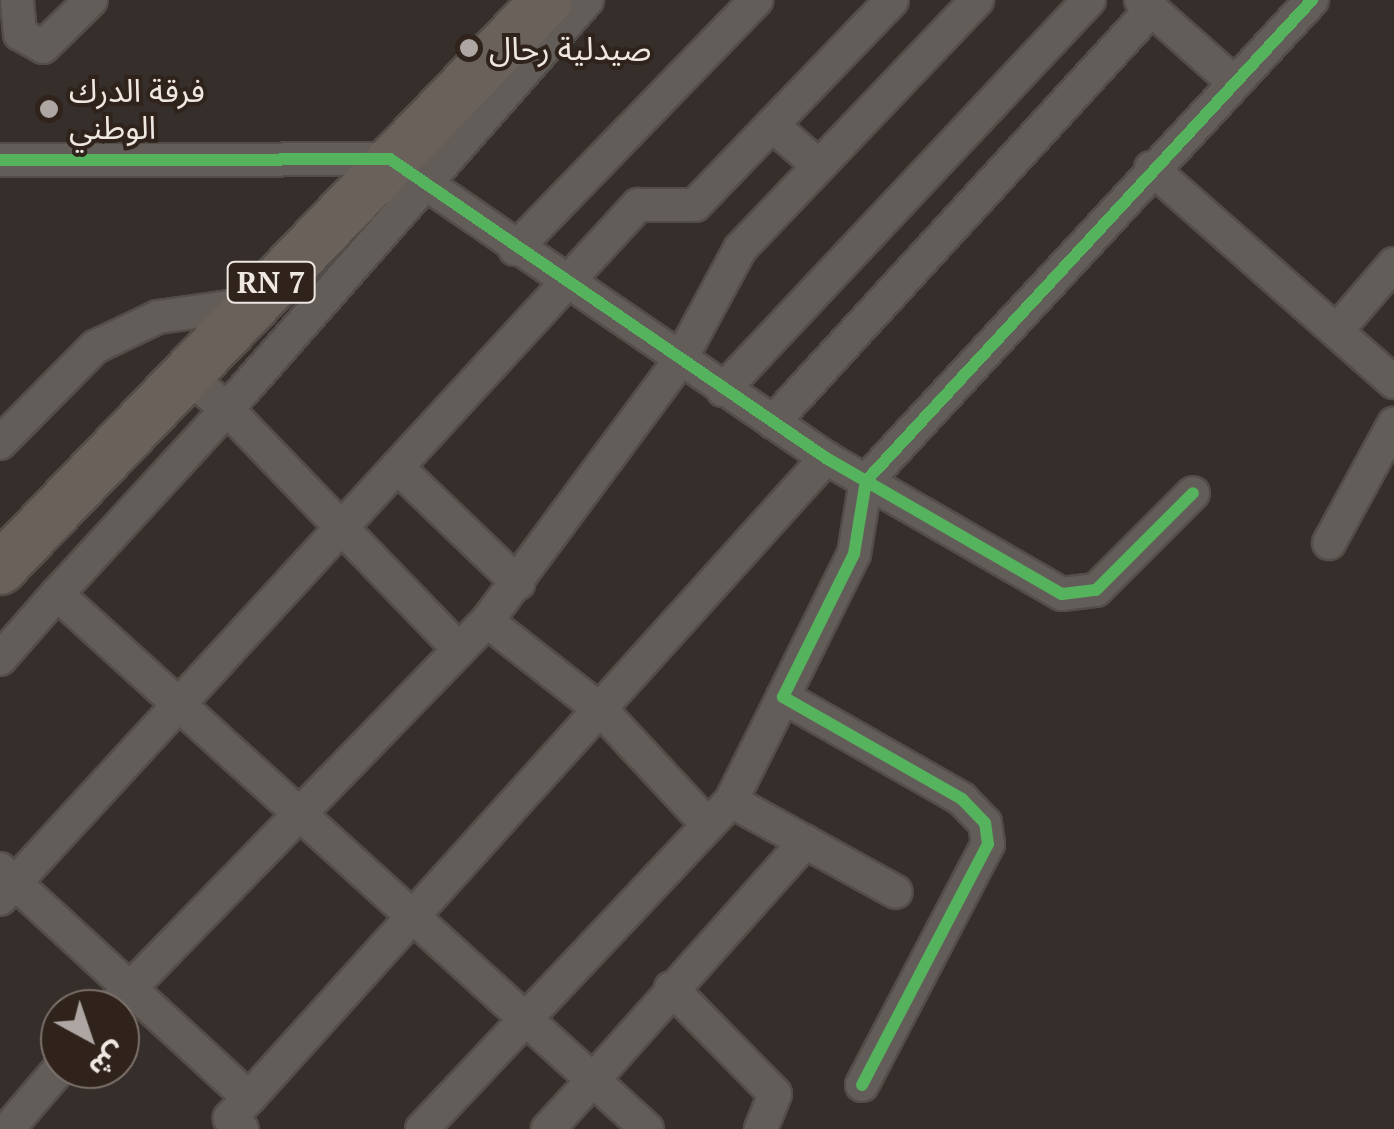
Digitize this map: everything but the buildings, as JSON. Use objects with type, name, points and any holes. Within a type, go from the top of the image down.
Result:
[{"type":"main road","name":"RN 7","points":[[0,569],[250,304],[404,171],[547,0]]},
{"type":"street","points":[[17,0],[20,34],[43,47],[91,0]]},
{"type":"street","points":[[0,659],[227,409],[404,171],[587,0]]},
{"type":"street","points":[[515,249],[756,0]]},
{"type":"street","points":[[109,989],[5,884],[346,525],[562,282],[638,205],[695,206],[892,0]]},
{"type":"street","points":[[128,989],[296,810],[456,646],[487,621],[680,360],[740,249],[977,0]]},
{"type":"street","points":[[723,390],[1089,0]]},
{"type":"street","points":[[422,1129],[522,1018],[731,801],[854,554],[866,482],[1231,80],[1312,0]]},
{"type":"street","points":[[773,422],[964,214],[1147,5],[1231,80]]},
{"type":"street","points":[[772,125],[819,166]]},
{"type":"street","points":[[0,160],[404,171],[826,458],[1080,597],[1193,493]]},
{"type":"street","points":[[1151,168],[1340,327],[1394,382]]},
{"type":"street","points":[[923,178],[964,214]]},
{"type":"street","points":[[1340,327],[1394,264]]},
{"type":"street","points":[[0,444],[95,347],[158,318],[250,304]]},
{"type":"street","points":[[184,374],[227,409],[346,525],[456,646]]},
{"type":"street","points":[[1329,543],[1394,424]]},
{"type":"street","points":[[140,1021],[235,1118],[417,922],[826,458]]},
{"type":"street","points":[[397,467],[518,582]]},
{"type":"street","points":[[57,594],[647,1129]]},
{"type":"street","points":[[487,621],[603,712],[707,824]]},
{"type":"street","points":[[782,697],[962,799],[984,823],[982,862],[862,1085]]},
{"type":"street","points":[[731,801],[896,892]]},
{"type":"street","points":[[548,1129],[805,842]]},
{"type":"street","points":[[671,988],[775,1094],[761,1129]]},
{"type":"street","points":[[8,1129],[42,1089]]},
{"type":"cycle path","points":[[862,1085],[988,844],[985,823],[962,799],[783,697],[854,554],[866,481],[1312,0]]},
{"type":"cycle path","points":[[0,160],[390,159],[826,458],[1062,594],[1096,590],[1193,493]]},
{"type":"place","name":"صيدلية رحال","points":[[469,48]]},
{"type":"place","name":"فرقة الدرك الوطني","points":[[49,109]]}]
